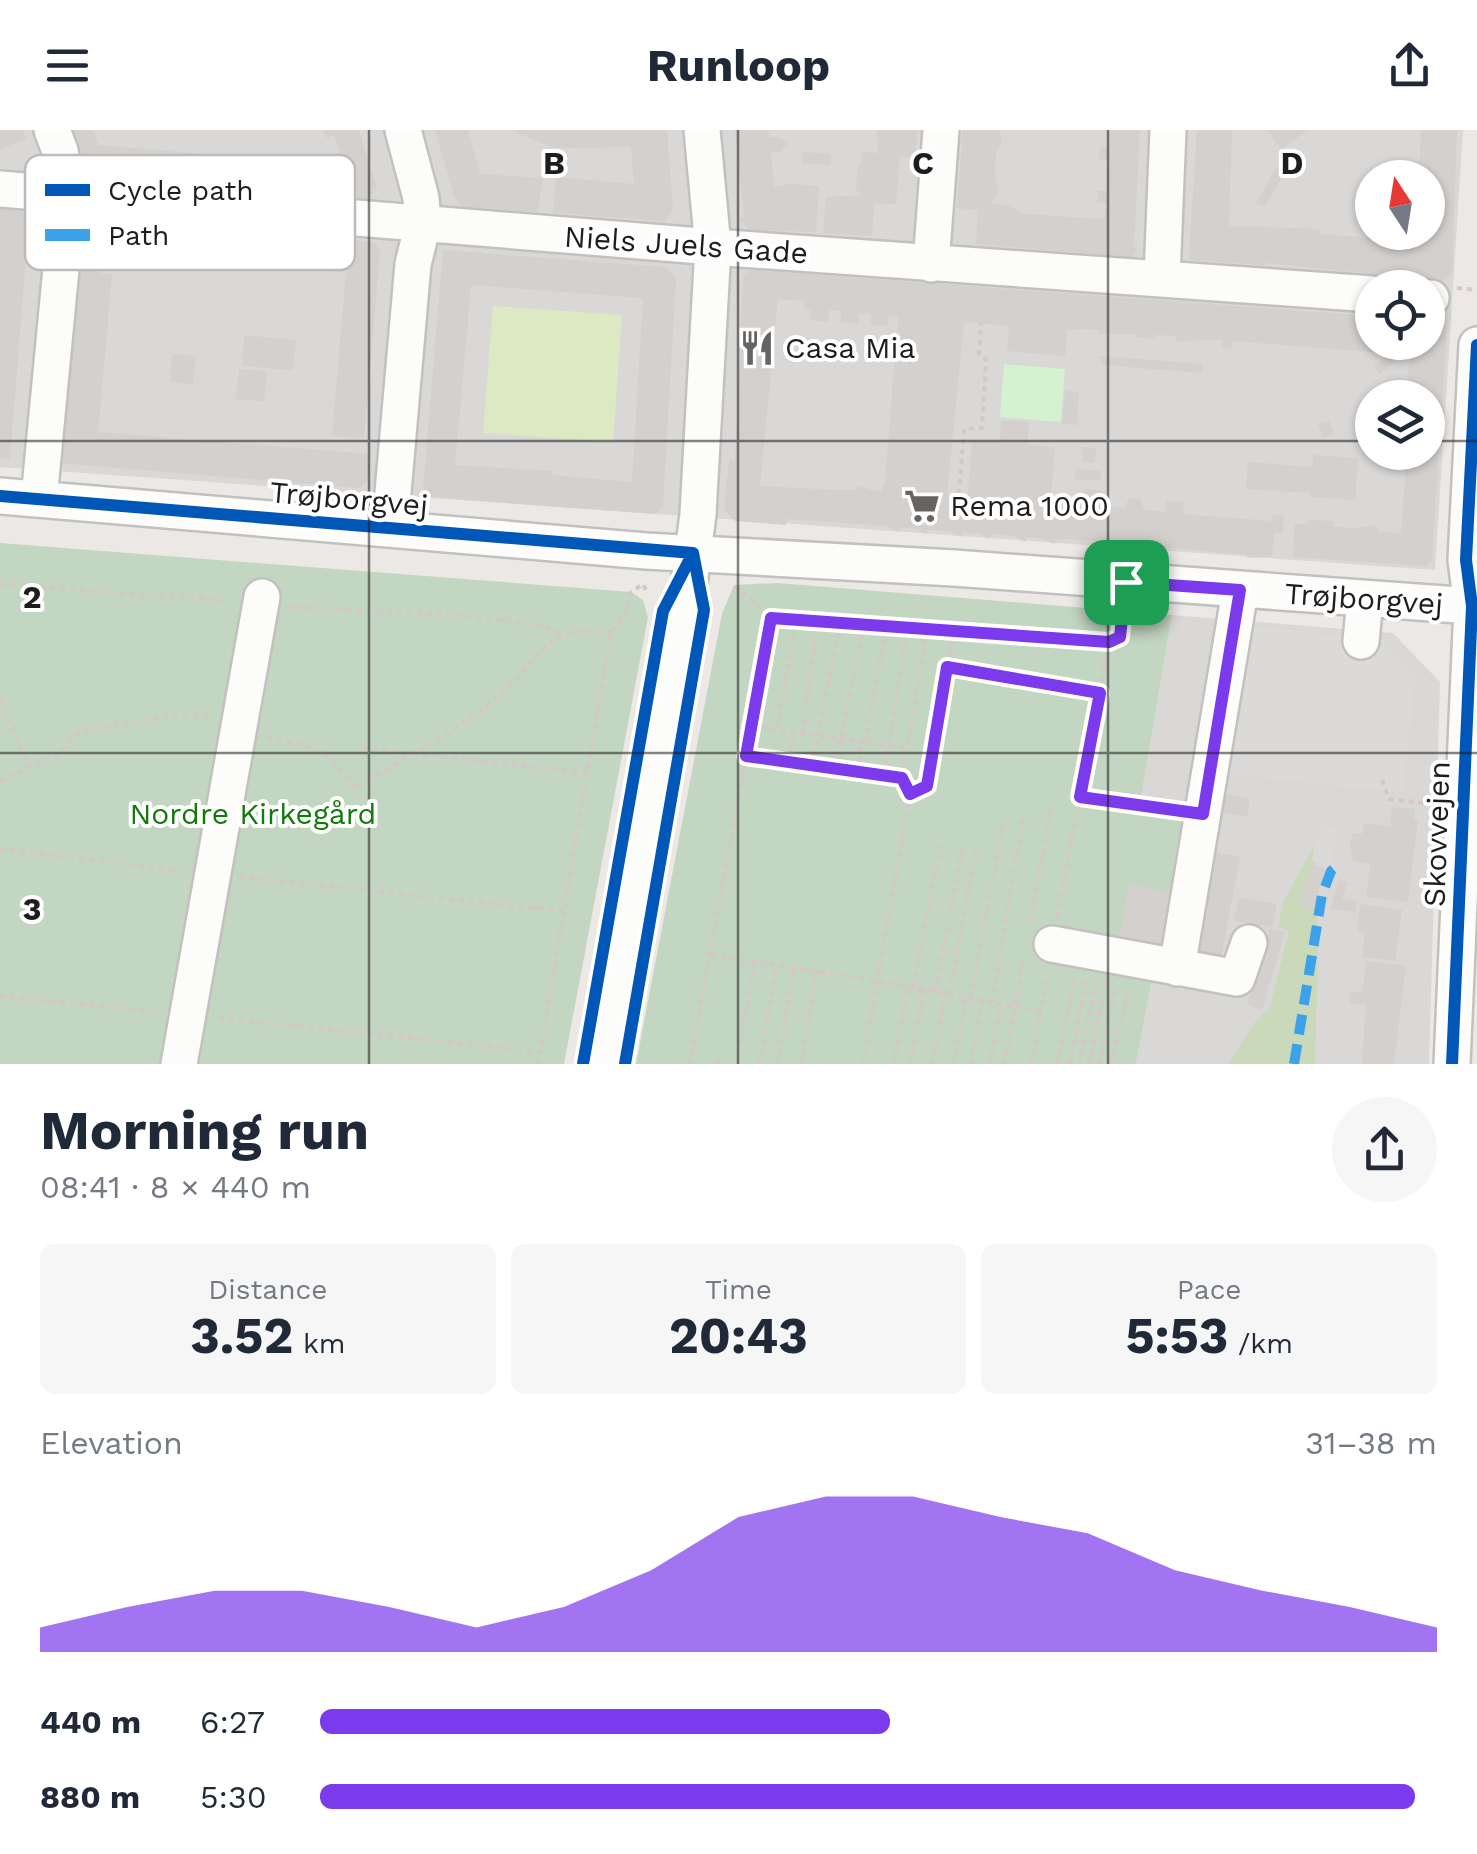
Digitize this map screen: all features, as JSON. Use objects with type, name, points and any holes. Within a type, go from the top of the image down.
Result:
[{"type":"street","points":[[52,130],[61,155]]},
{"type":"street","points":[[390,527],[413,264],[423,224],[416,169],[403,130]]},
{"type":"street","points":[[602,1064],[693,553],[713,248],[702,130]]},
{"type":"street","points":[[932,264],[940,130]]},
{"type":"street","points":[[1162,277],[1168,130]]},
{"type":"street","name":"Niels Juels Gade","points":[[0,190],[25,192]]},
{"type":"street","name":"Niels Juels Gade","points":[[355,218],[1355,293]]},
{"type":"street","points":[[39,499],[61,270]]},
{"type":"street","name":"Skovvejen","points":[[1452,1064],[1474,598],[1466,560],[1477,345]]},
{"type":"street","name":"Trøjborgvej","points":[[0,496],[693,553],[1366,599],[1474,598]]},
{"type":"street","points":[[1178,968],[1240,590]]},
{"type":"street","points":[[179,1064],[262,597]]},
{"type":"street","points":[[1361,641],[1366,599]]},
{"type":"street","points":[[1035,943],[1237,978],[1249,943]]},
{"type":"path","points":[[959,494],[964,430],[982,428],[986,359],[980,354],[981,323]]},
{"type":"path","points":[[729,578],[771,618],[1109,642],[1120,637],[1126,582]]},
{"type":"path","points":[[538,1064],[612,632],[625,616],[631,592],[643,584],[648,594]]},
{"type":"path","points":[[690,1064],[771,618]]},
{"type":"path","points":[[776,730],[796,619]]},
{"type":"path","points":[[802,734],[818,621]]},
{"type":"path","points":[[812,765],[840,622]]},
{"type":"path","points":[[836,768],[864,624]]},
{"type":"path","points":[[857,771],[887,626]]},
{"type":"path","points":[[884,775],[908,627]]},
{"type":"path","points":[[864,1064],[910,794],[902,778],[927,628]]},
{"type":"path","points":[[910,794],[927,786],[953,630]]},
{"type":"path","points":[[0,782],[60,753],[82,731],[175,714],[212,714],[239,726],[316,748],[330,756],[356,788],[504,692],[541,650],[562,634],[612,632]]},
{"type":"path","points":[[1004,1064],[1015,1006],[1080,797],[1109,642]]},
{"type":"path","points":[[947,667],[1100,693]]},
{"type":"path","points":[[0,700],[30,768]]},
{"type":"path","points":[[751,726],[907,748]]},
{"type":"path","points":[[788,761],[794,733]]},
{"type":"path","points":[[363,748],[589,773]]},
{"type":"path","points":[[746,756],[902,778]]},
{"type":"path","points":[[1382,780],[1389,799],[1434,804]]},
{"type":"path","points":[[1080,797],[1203,814]]},
{"type":"path","points":[[1035,943],[1052,804]]},
{"type":"path","points":[[952,1064],[1004,818]]},
{"type":"path","points":[[992,1002],[1024,818]]},
{"type":"path","points":[[894,1064],[942,841]]},
{"type":"path","points":[[935,991],[963,846]]},
{"type":"path","points":[[932,1064],[976,848]]},
{"type":"path","points":[[0,849],[564,911]]},
{"type":"path","points":[[711,954],[1040,1011]]},
{"type":"path","points":[[736,1064],[755,962]]},
{"type":"path","points":[[759,1064],[776,965]]},
{"type":"path","points":[[778,1064],[794,968]]},
{"type":"path","points":[[800,1064],[817,971]]},
{"type":"path","points":[[1031,1064],[1048,971],[1130,984],[1111,1064]]},
{"type":"path","points":[[1074,977],[1057,1062],[1080,1064],[1096,980]]},
{"type":"path","points":[[1070,1063],[1086,979]]},
{"type":"path","points":[[1089,1064],[1106,982]]},
{"type":"path","points":[[1099,1064],[1116,983]]},
{"type":"path","points":[[910,1064],[924,990]]},
{"type":"path","points":[[0,996],[540,1052]]},
{"type":"path","points":[[971,1064],[982,1000]]},
{"type":"path","points":[[990,1064],[1001,1004]]},
{"type":"shaded area","points":[[0,130],[1463,130],[1445,413],[1445,380],[1355,380],[1355,470],[1441,470],[1435,570],[0,467]]},
{"type":"shaded area","points":[[1172,615],[1393,633],[1440,682],[1429,1064],[1136,1064],[1151,984],[1148,900],[1181,883],[1191,804],[1141,797]]},
{"type":"shaded area","points":[[1241,625],[1383,641],[1416,675],[1402,793],[1224,773]]},
{"type":"shaded area","points":[[1321,824],[1339,828],[1331,864],[1313,860]]},
{"type":"green space","points":[[493,306],[622,315],[613,442],[483,433]]},
{"type":"green space","points":[[1004,364],[1065,369],[1061,422],[1000,417]]},
{"type":"green space","name":"Nordre Kirkegård","points":[[0,543],[631,592],[643,600],[648,617],[564,1064],[0,1064]]},
{"type":"green space","points":[[777,583],[1172,615],[1141,797],[1192,804],[1181,884],[1148,900],[1151,984],[1136,1064],[636,1064],[722,614],[734,585]]},
{"type":"green space","points":[[1314,846],[1318,954],[1315,1064],[1228,1064],[1255,1022],[1270,1007],[1289,931],[1278,927],[1283,902]]},
{"type":"building","points":[[0,130],[23,130],[27,139],[0,149]]},
{"type":"building","points":[[63,130],[93,130],[98,145],[215,155],[72,155]]},
{"type":"building","points":[[323,130],[359,130],[377,187],[366,202],[355,201],[355,155],[340,155],[334,135],[326,138]]},
{"type":"building","points":[[435,130],[468,130],[480,174],[543,178],[538,212],[463,207],[455,199]]},
{"type":"building","points":[[517,130],[667,130],[673,210],[665,221],[553,213],[556,177],[634,184],[631,147],[554,148]]},
{"type":"building","points":[[735,130],[769,130],[770,137],[788,143],[780,152],[771,152],[774,187],[819,186],[816,232],[749,230],[740,221],[744,217]]},
{"type":"building","points":[[877,130],[918,130],[915,158],[900,157],[896,204],[874,203],[872,236],[823,233],[826,197],[860,195],[856,191],[858,164],[861,165],[862,152],[878,153]]},
{"type":"building","points":[[963,130],[1000,130],[1002,144],[996,152],[995,174],[999,191],[991,204],[1007,205],[1025,214],[1102,219],[1106,203],[1097,203],[1098,191],[1107,191],[1108,159],[1099,159],[1100,147],[1109,147],[1110,130],[1140,130],[1134,244],[1137,251],[1132,257],[976,244],[978,210],[957,208]]},
{"type":"building","points":[[1197,130],[1232,130],[1229,226],[1319,229],[1319,234],[1355,237],[1355,250],[1445,250],[1445,160],[1420,160],[1421,130],[1457,130],[1452,273],[1445,279],[1445,270],[1355,272],[1189,260]]},
{"type":"building","points":[[1268,130],[1308,130],[1281,149]]},
{"type":"building","points":[[803,152],[831,154],[831,165],[802,163]]},
{"type":"building","points":[[1277,166],[1285,171],[1265,207],[1256,203]]},
{"type":"building","points":[[0,209],[25,214],[25,269],[10,459],[0,458]]},
{"type":"building","points":[[355,241],[374,242],[380,251],[364,438],[332,436],[346,273],[317,270],[355,270]]},
{"type":"building","points":[[443,250],[666,267],[676,278],[663,506],[656,514],[429,497],[423,490]],"holes":[[[471,285],[643,298],[632,482],[552,475],[552,471],[455,465]]]},
{"type":"building","points":[[74,270],[112,274],[98,432],[370,454],[368,480],[359,488],[58,463]]},
{"type":"building","points":[[751,270],[1355,315],[1355,351],[1232,341],[1231,349],[1222,348],[1223,340],[1175,341],[1176,336],[1155,335],[1155,339],[1137,334],[1098,334],[1099,330],[1087,329],[1067,330],[1065,356],[1007,351],[1009,326],[964,322],[947,494],[968,495],[972,441],[1000,442],[1001,420],[1029,422],[1028,445],[1055,447],[1051,501],[1082,506],[1083,489],[1105,491],[1104,506],[1124,508],[1129,498],[1140,499],[1144,510],[1165,512],[1166,501],[1184,502],[1183,513],[1192,515],[1272,521],[1272,515],[1284,516],[1283,534],[1274,533],[1272,557],[1247,558],[1248,555],[1071,539],[1056,540],[1054,544],[1028,537],[1025,542],[1015,536],[992,534],[989,539],[964,532],[961,537],[951,531],[928,530],[926,534],[900,527],[898,532],[888,526],[787,519],[786,525],[735,521],[724,509],[729,460],[735,461],[743,277]],"holes":[[[778,299],[804,301],[804,309],[811,309],[810,320],[828,322],[829,310],[841,311],[841,322],[859,324],[859,314],[871,314],[870,325],[888,326],[889,316],[898,317],[885,483],[881,492],[857,486],[857,490],[760,486]]]},
{"type":"building","points":[[244,335],[296,340],[293,370],[242,366]]},
{"type":"building","points":[[172,354],[196,356],[193,384],[170,382]]},
{"type":"building","points":[[1098,356],[1203,364],[1202,373],[1103,365]]},
{"type":"building","points":[[1383,360],[1395,362],[1380,374],[1374,367]]},
{"type":"building","points":[[1409,360],[1445,360],[1444,380],[1407,380]]},
{"type":"building","points":[[239,369],[267,371],[264,401],[236,399]]},
{"type":"building","points":[[1065,391],[1079,392],[1077,425],[1062,424]]},
{"type":"building","points":[[1329,421],[1334,434],[1324,438],[1318,424]]},
{"type":"building","points":[[1083,447],[1096,448],[1095,463],[1082,462]]},
{"type":"building","points":[[1313,455],[1355,458],[1355,500],[1246,489],[1248,462],[1313,467]]},
{"type":"building","points":[[1076,469],[1101,471],[1100,481],[1075,479]]},
{"type":"building","points":[[1406,470],[1438,470],[1432,560],[1426,566],[1293,557],[1295,524],[1308,524],[1308,520],[1334,521],[1334,527],[1374,525],[1380,532],[1401,533]]},
{"type":"building","points":[[1220,793],[1250,799],[1247,817],[1217,811]]},
{"type":"building","points":[[1392,807],[1415,809],[1414,819],[1418,820],[1408,902],[1366,897],[1370,864],[1353,861],[1350,846],[1353,833],[1362,834],[1364,823],[1390,826]]},
{"type":"building","points":[[1209,851],[1240,857],[1219,969],[1188,963]]},
{"type":"building","points":[[1312,865],[1325,869],[1312,911],[1299,907]]},
{"type":"building","points":[[1339,879],[1348,882],[1342,899],[1357,900],[1356,912],[1330,909]]},
{"type":"building","points":[[1129,884],[1180,894],[1168,959],[1117,949]]},
{"type":"building","points":[[1239,897],[1277,904],[1272,928],[1234,920]]},
{"type":"building","points":[[1360,904],[1402,910],[1395,961],[1362,957],[1365,932],[1357,931]]},
{"type":"building","points":[[1270,928],[1285,932],[1262,1010],[1247,1005]]},
{"type":"building","points":[[1366,961],[1406,966],[1394,1064],[1362,1064],[1366,1005],[1349,1003],[1351,991],[1362,993]]},
{"type":"marked path","points":[[1294,1064],[1322,895],[1331,871],[1337,866]]},
{"type":"cycle path","points":[[1452,1064],[1472,606],[1466,560],[1477,345]]},
{"type":"cycle path","points":[[0,496],[693,553]]},
{"type":"cycle path","points":[[583,1064],[663,611],[693,553]]},
{"type":"cycle path","points":[[625,1064],[704,610],[693,553]]},
{"type":"place","name":"Casa Mia","points":[[757,348]]},
{"type":"place","name":"Rema 1000","points":[[922,506]]},
{"type":"route","points":[[1126,582],[1240,590],[1203,814],[1080,797],[1100,693],[947,667],[927,786],[910,794],[902,778],[746,756],[771,618],[1109,642],[1120,637],[1126,582]]}]
